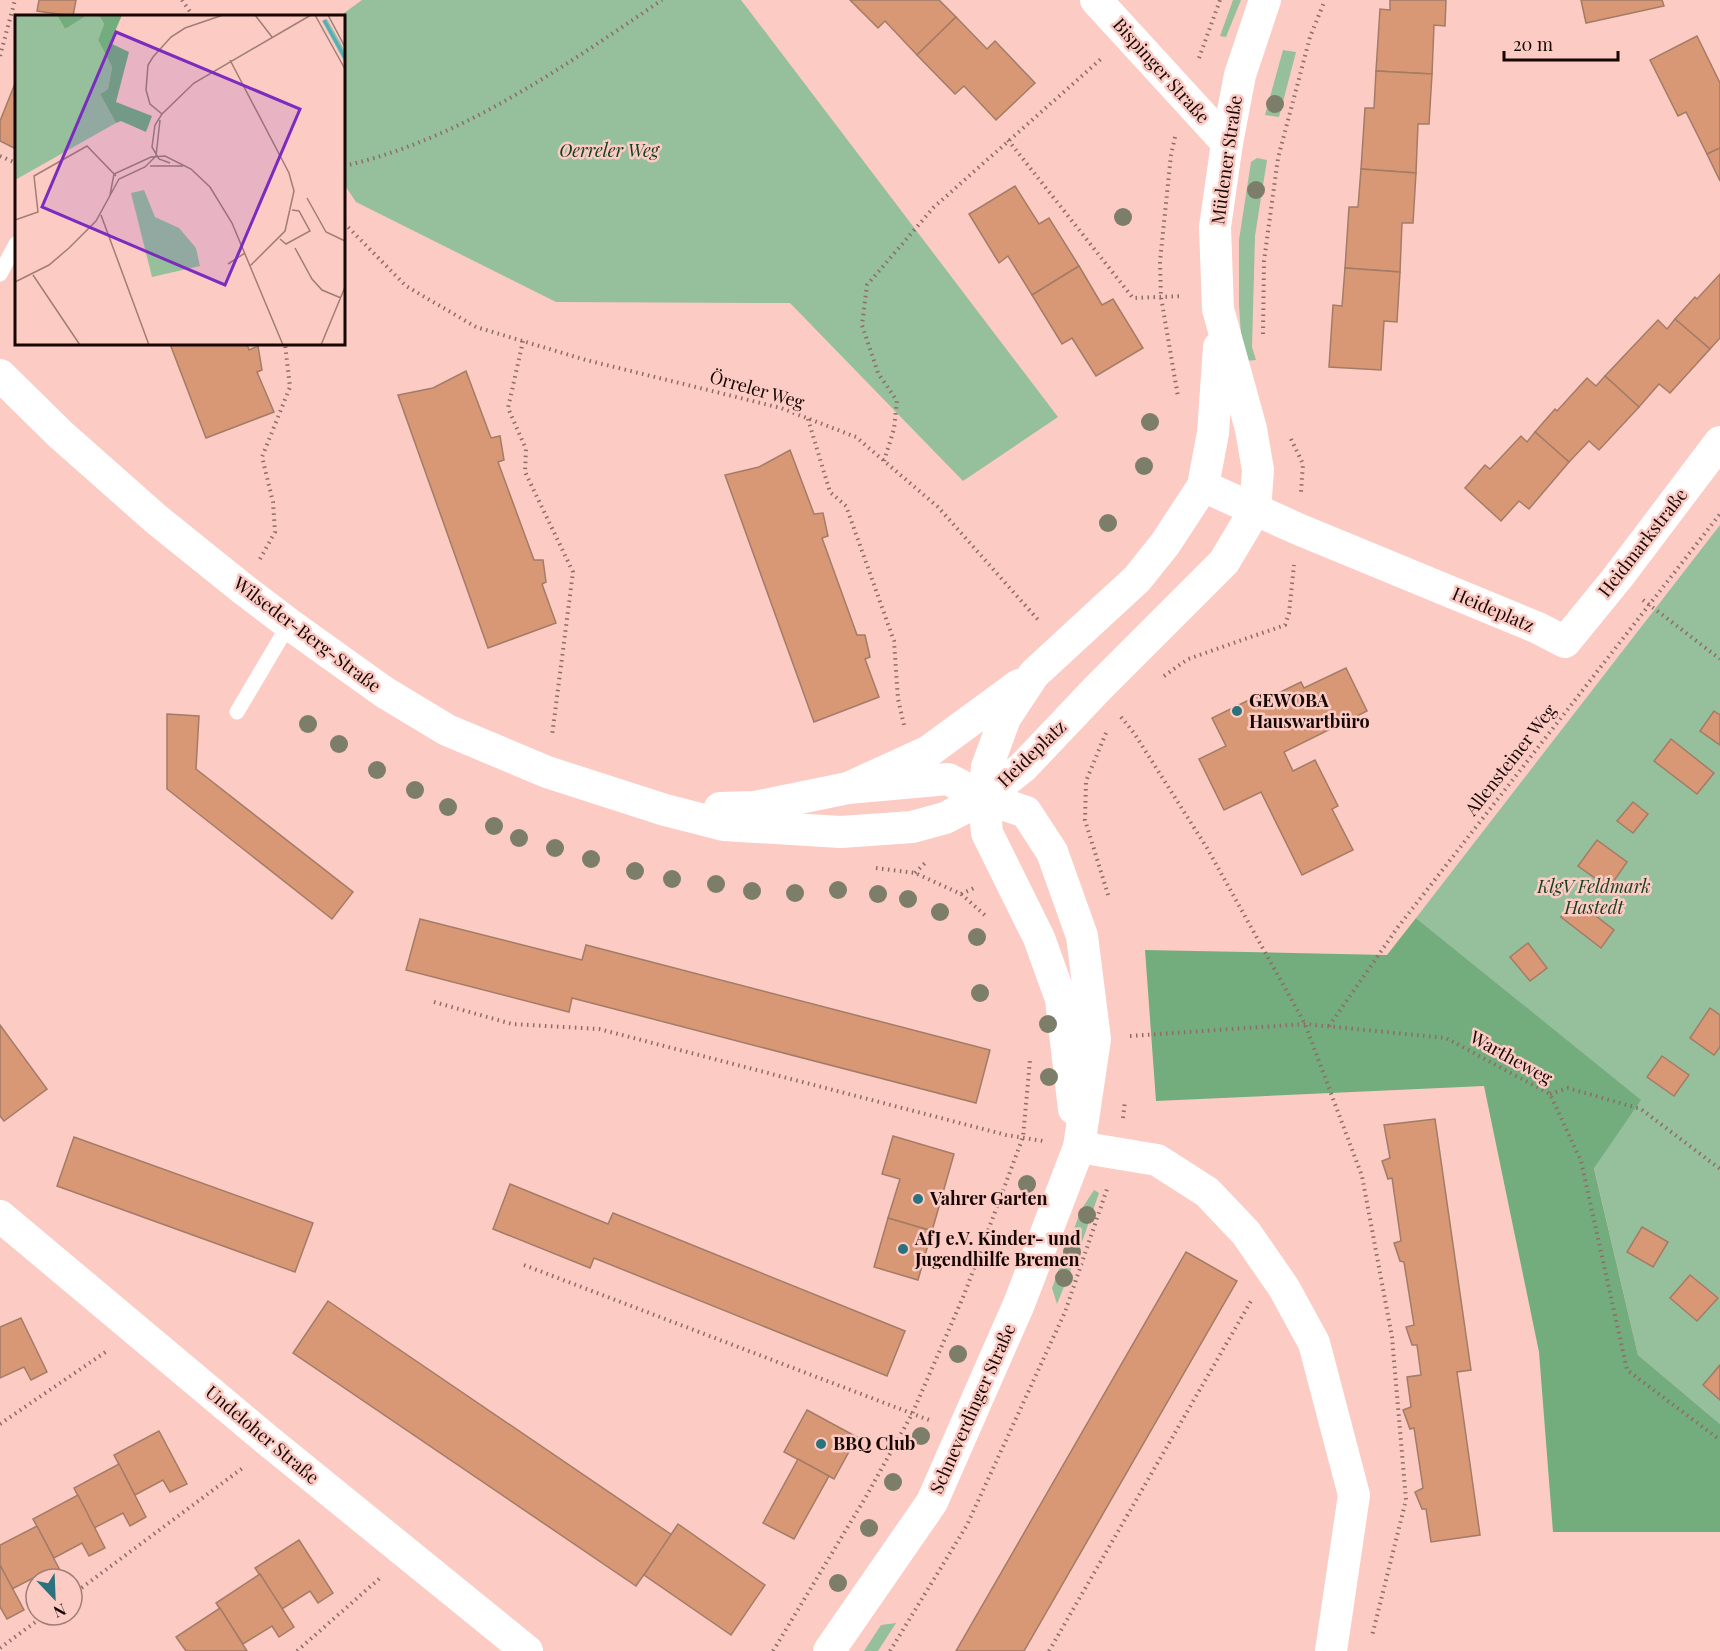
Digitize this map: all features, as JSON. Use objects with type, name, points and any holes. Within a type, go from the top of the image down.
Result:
[{"type":"street","name":"Bispinger Straße","points":[[1096,0],[1227,143]]},
{"type":"street","name":"Müdener Straße","points":[[1255,510],[1258,470],[1251,429],[1218,309],[1215,227],[1240,75],[1265,0]]},
{"type":"street","name":"Müdener Straße","points":[[1203,486],[1213,433],[1221,325]]},
{"type":"street","name":"Wilseder-Berg-Straße","points":[[0,375],[60,434],[156,519],[243,589],[384,692],[447,730],[547,772],[665,810],[724,825],[841,832],[912,827],[945,818],[984,798]]},
{"type":"street","name":"Heidmarkstraße","points":[[1565,642],[1618,577],[1720,442]]},
{"type":"street","name":"Heideplatz","points":[[984,798],[987,767],[1005,718],[1034,674],[1137,579],[1165,544],[1203,486],[1298,529],[1538,628],[1565,642]]},
{"type":"street","name":"Heideplatz","points":[[984,798],[1023,766],[1224,562],[1255,510]]},
{"type":"street","name":"Wilseder-Berg-Straße","points":[[848,788],[929,751],[1034,674]]},
{"type":"street","name":"Wilseder-Berg-Straße","points":[[665,810],[755,807],[848,788],[948,779],[984,798]]},
{"type":"street","name":"Schneverdinger Straße","points":[[828,1651],[932,1502],[1019,1304],[1079,1147],[1095,1039],[1082,936],[1052,852],[1026,812],[984,798],[987,833],[1040,938],[1061,999],[1079,1147]]},
{"type":"street","points":[[1079,1147],[1157,1161],[1207,1192],[1246,1233],[1284,1288],[1314,1343],[1354,1495],[1331,1651]]},
{"type":"street","name":"Undeloher Straße","points":[[0,1216],[274,1445],[527,1651]]},
{"type":"lane","points":[[0,274],[15,246]]},
{"type":"lane","points":[[237,712],[289,624]]},
{"type":"path","points":[[0,56],[15,0]]},
{"type":"path","points":[[182,0],[192,15]]},
{"type":"path","points":[[345,166],[368,160],[466,123],[554,73],[662,0]]},
{"type":"path","points":[[1178,401],[1161,297],[1160,261],[1171,155],[1185,97],[1220,0]]},
{"type":"path","points":[[1263,341],[1264,261],[1278,158],[1310,37],[1324,0]]},
{"type":"path","points":[[884,461],[894,429],[897,401],[878,373],[862,325],[867,285],[934,207],[1128,34]]},
{"type":"path","points":[[1008,140],[1133,298],[1218,293]]},
{"type":"path","points":[[0,156],[15,164]]},
{"type":"path","name":"Örreler Weg","points":[[345,225],[406,286],[476,327],[586,360],[781,408],[856,437],[938,507],[1063,648]]},
{"type":"path","points":[[523,341],[508,408],[526,449],[525,472],[573,572],[547,772]]},
{"type":"path","points":[[243,589],[275,532],[273,502],[262,457],[290,387],[285,345]]},
{"type":"path","points":[[807,418],[830,492],[846,506],[894,641],[898,699],[905,733]]},
{"type":"path","points":[[1161,678],[1188,659],[1285,625],[1289,613],[1303,464],[1289,435]]},
{"type":"path","name":"Allensteiner Weg","points":[[1329,1026],[1398,927],[1720,514]]},
{"type":"path","points":[[1618,577],[1649,605],[1720,659]]},
{"type":"path","points":[[1031,628],[1047,613]]},
{"type":"path","points":[[1113,720],[1118,713],[1134,733],[1207,848],[1305,1024],[1362,1176],[1392,1337],[1406,1500],[1371,1639]]},
{"type":"path","points":[[1108,728],[1086,781],[1085,820],[1112,907]]},
{"type":"path","points":[[873,867],[915,873],[961,894],[992,921]]},
{"type":"path","points":[[434,1002],[512,1024],[599,1029],[1006,1135],[1023,1137]]},
{"type":"path","name":"Wartheweg","points":[[1095,1039],[1305,1024],[1446,1038],[1550,1094],[1581,1161],[1628,1370],[1720,1440]]},
{"type":"path","points":[[1130,1025],[1130,1048]]},
{"type":"path","points":[[773,1651],[867,1495],[912,1414],[964,1295],[1023,1137],[1030,1056]]},
{"type":"path","points":[[1550,1094],[1568,1088],[1641,1109],[1720,1169]]},
{"type":"path","points":[[1119,1154],[1125,1095]]},
{"type":"path","points":[[524,1265],[963,1432]]},
{"type":"path","points":[[1050,1651],[1270,1268]]},
{"type":"path","points":[[0,1424],[137,1330]]},
{"type":"path","points":[[84,1586],[274,1445]]},
{"type":"path","points":[[297,1651],[408,1554]]},
{"type":"path","points":[[0,1648],[29,1627]]},
{"type":"green space","name":"Oerreler Weg","points":[[362,0],[741,0],[1058,417],[963,481],[790,303],[556,302],[356,202],[345,186],[345,15],[341,15]]},
{"type":"green space","points":[[1233,0],[1241,0],[1226,37],[1220,36]]},
{"type":"green space","points":[[1283,50],[1296,52],[1279,117],[1265,115]]},
{"type":"green space","points":[[1257,158],[1267,160],[1255,236],[1252,347],[1256,360],[1245,361],[1242,350],[1239,305],[1239,240],[1251,162]]},
{"type":"green space","name":"KlgV Feldmark Hastedt","points":[[1720,525],[1720,1424],[1638,1355],[1594,1167],[1640,1100],[1416,918]]},
{"type":"green space","points":[[1416,918],[1641,1100],[1594,1168],[1638,1355],[1720,1424],[1720,1532],[1553,1532],[1539,1352],[1484,1086],[1156,1101],[1145,950],[1387,955]]},
{"type":"green space","points":[[1094,1190],[1099,1193],[1057,1304],[1052,1288],[1081,1210]]},
{"type":"green space","points":[[896,1623],[878,1651],[864,1651],[881,1625]]},
{"type":"building","points":[[39,0],[76,0],[73,15],[37,11]]},
{"type":"building","points":[[850,0],[939,0],[956,17],[917,55],[885,21],[878,28]]},
{"type":"building","points":[[1390,0],[1446,0],[1445,26],[1434,25],[1432,74],[1376,71],[1380,9],[1390,10]]},
{"type":"building","points":[[1581,0],[1662,0],[1664,6],[1586,23]]},
{"type":"building","points":[[956,17],[987,49],[995,41],[1035,83],[996,120],[964,86],[955,94],[917,55]]},
{"type":"building","points":[[1697,36],[1720,83],[1720,148],[1707,154],[1686,112],[1678,116],[1650,60]]},
{"type":"building","points":[[1376,71],[1432,74],[1429,124],[1418,124],[1416,173],[1361,169],[1365,108],[1374,108]]},
{"type":"building","points":[[15,84],[15,148],[0,141],[0,121]]},
{"type":"building","points":[[1720,148],[1720,181],[1707,154]]},
{"type":"building","points":[[1361,169],[1416,173],[1413,223],[1402,223],[1400,272],[1345,268],[1349,207],[1358,207]]},
{"type":"building","points":[[1015,186],[1039,224],[1049,218],[1079,266],[1032,295],[1008,256],[999,263],[969,214]]},
{"type":"building","points":[[1079,266],[1102,305],[1113,299],[1143,348],[1096,376],[1072,338],[1062,344],[1032,295]]},
{"type":"building","points":[[1345,268],[1400,272],[1397,322],[1384,321],[1381,370],[1329,367],[1333,305],[1342,306]]},
{"type":"building","points":[[1720,274],[1720,338],[1710,349],[1675,319]]},
{"type":"building","points":[[1675,319],[1710,349],[1670,393],[1659,384],[1639,407],[1605,376],[1658,320],[1667,329]]},
{"type":"building","points":[[170,345],[247,345],[249,350],[258,346],[262,370],[257,372],[274,412],[206,438]]},
{"type":"building","points":[[466,371],[491,438],[500,436],[504,460],[498,462],[534,560],[543,560],[546,582],[542,584],[556,623],[488,648],[398,395],[433,388]]},
{"type":"building","points":[[1605,376],[1639,407],[1599,450],[1589,441],[1569,462],[1535,432],[1587,378],[1596,386]]},
{"type":"building","points":[[1535,432],[1569,462],[1529,509],[1519,501],[1501,521],[1465,488],[1485,465],[1490,469],[1521,436],[1527,442]]},
{"type":"building","points":[[790,450],[814,514],[823,513],[828,536],[822,538],[857,635],[865,635],[870,657],[865,659],[879,697],[814,722],[725,475],[759,467]]},
{"type":"building","points":[[1346,668],[1367,711],[1284,752],[1293,771],[1315,760],[1338,806],[1332,809],[1353,850],[1302,875],[1261,792],[1224,810],[1199,759],[1226,746],[1212,718],[1257,696],[1260,702],[1301,682],[1304,688]]},
{"type":"building","points":[[1714,711],[1720,715],[1720,745],[1700,731]]},
{"type":"building","points":[[167,714],[199,716],[196,769],[353,892],[332,919],[167,789]]},
{"type":"building","points":[[1671,739],[1714,773],[1697,794],[1654,761]]},
{"type":"building","points":[[1633,802],[1648,814],[1633,833],[1617,821]]},
{"type":"building","points":[[1597,840],[1627,862],[1609,888],[1578,866]]},
{"type":"building","points":[[1574,899],[1614,930],[1601,948],[1561,917]]},
{"type":"building","points":[[420,919],[582,960],[586,945],[990,1050],[976,1103],[572,998],[569,1012],[406,970]]},
{"type":"building","points":[[1528,943],[1547,968],[1530,981],[1510,957]]},
{"type":"building","points":[[1710,1008],[1720,1015],[1720,1047],[1714,1055],[1690,1038]]},
{"type":"building","points":[[0,1025],[47,1089],[4,1121],[0,1116]]},
{"type":"building","points":[[1662,1056],[1689,1075],[1674,1096],[1647,1077]]},
{"type":"building","points":[[1435,1119],[1471,1370],[1457,1372],[1480,1535],[1431,1542],[1426,1509],[1422,1509],[1415,1492],[1423,1488],[1414,1428],[1410,1429],[1403,1410],[1411,1407],[1407,1377],[1421,1375],[1417,1345],[1412,1345],[1406,1327],[1414,1325],[1404,1262],[1400,1261],[1394,1243],[1401,1241],[1392,1178],[1388,1179],[1382,1161],[1390,1158],[1384,1125]]},
{"type":"building","name":"Vahrer Garten","points":[[893,1136],[954,1154],[932,1231],[888,1218],[900,1179],[882,1174]]},
{"type":"building","points":[[74,1137],[313,1223],[295,1272],[57,1186]]},
{"type":"building","points":[[510,1184],[608,1224],[613,1213],[905,1331],[887,1376],[594,1258],[590,1268],[493,1229]]},
{"type":"building","name":"AfJ e.V. Kinder- und Jugendhilfe Bremen","points":[[888,1218],[932,1231],[918,1280],[874,1267]]},
{"type":"building","points":[[1642,1227],[1668,1242],[1653,1267],[1627,1252]]},
{"type":"building","points":[[1186,1252],[1237,1281],[1024,1651],[956,1651]]},
{"type":"building","points":[[1690,1275],[1718,1298],[1697,1321],[1670,1298]]},
{"type":"building","points":[[328,1301],[672,1535],[636,1586],[293,1353]]},
{"type":"building","points":[[21,1318],[47,1372],[31,1380],[24,1367],[0,1378],[0,1327]]},
{"type":"building","points":[[1720,1365],[1720,1400],[1703,1385]]},
{"type":"building","name":"BBQ Club","points":[[807,1410],[857,1437],[834,1479],[784,1452]]},
{"type":"building","points":[[159,1431],[187,1484],[170,1492],[163,1480],[135,1495],[114,1455]]},
{"type":"building","points":[[798,1459],[829,1476],[794,1539],[763,1523]]},
{"type":"building","points":[[119,1464],[146,1517],[130,1526],[123,1513],[94,1528],[74,1488]]},
{"type":"building","points":[[78,1495],[105,1548],[89,1556],[82,1543],[54,1558],[33,1519]]},
{"type":"building","points":[[678,1524],[765,1585],[731,1635],[644,1575]]},
{"type":"building","points":[[37,1526],[58,1567],[24,1567],[24,1583],[12,1589],[0,1565],[0,1545]]},
{"type":"building","points":[[299,1540],[333,1593],[318,1603],[310,1591],[282,1609],[255,1568]]},
{"type":"building","points":[[0,1565],[24,1610],[7,1619],[0,1607]]},
{"type":"building","points":[[260,1574],[294,1627],[279,1637],[272,1626],[243,1644],[216,1603]]},
{"type":"building","points":[[220,1608],[247,1651],[186,1651],[176,1637]]},
{"type":"place","name":"GEWOBA Hauswartbüro","points":[[1237,711]]},
{"type":"place","name":"Vahrer Garten","points":[[918,1199]]},
{"type":"place","name":"AfJ e.V. Kinder- und Jugendhilfe Bremen","points":[[903,1249]]},
{"type":"place","name":"BBQ Club","points":[[821,1444]]}]
